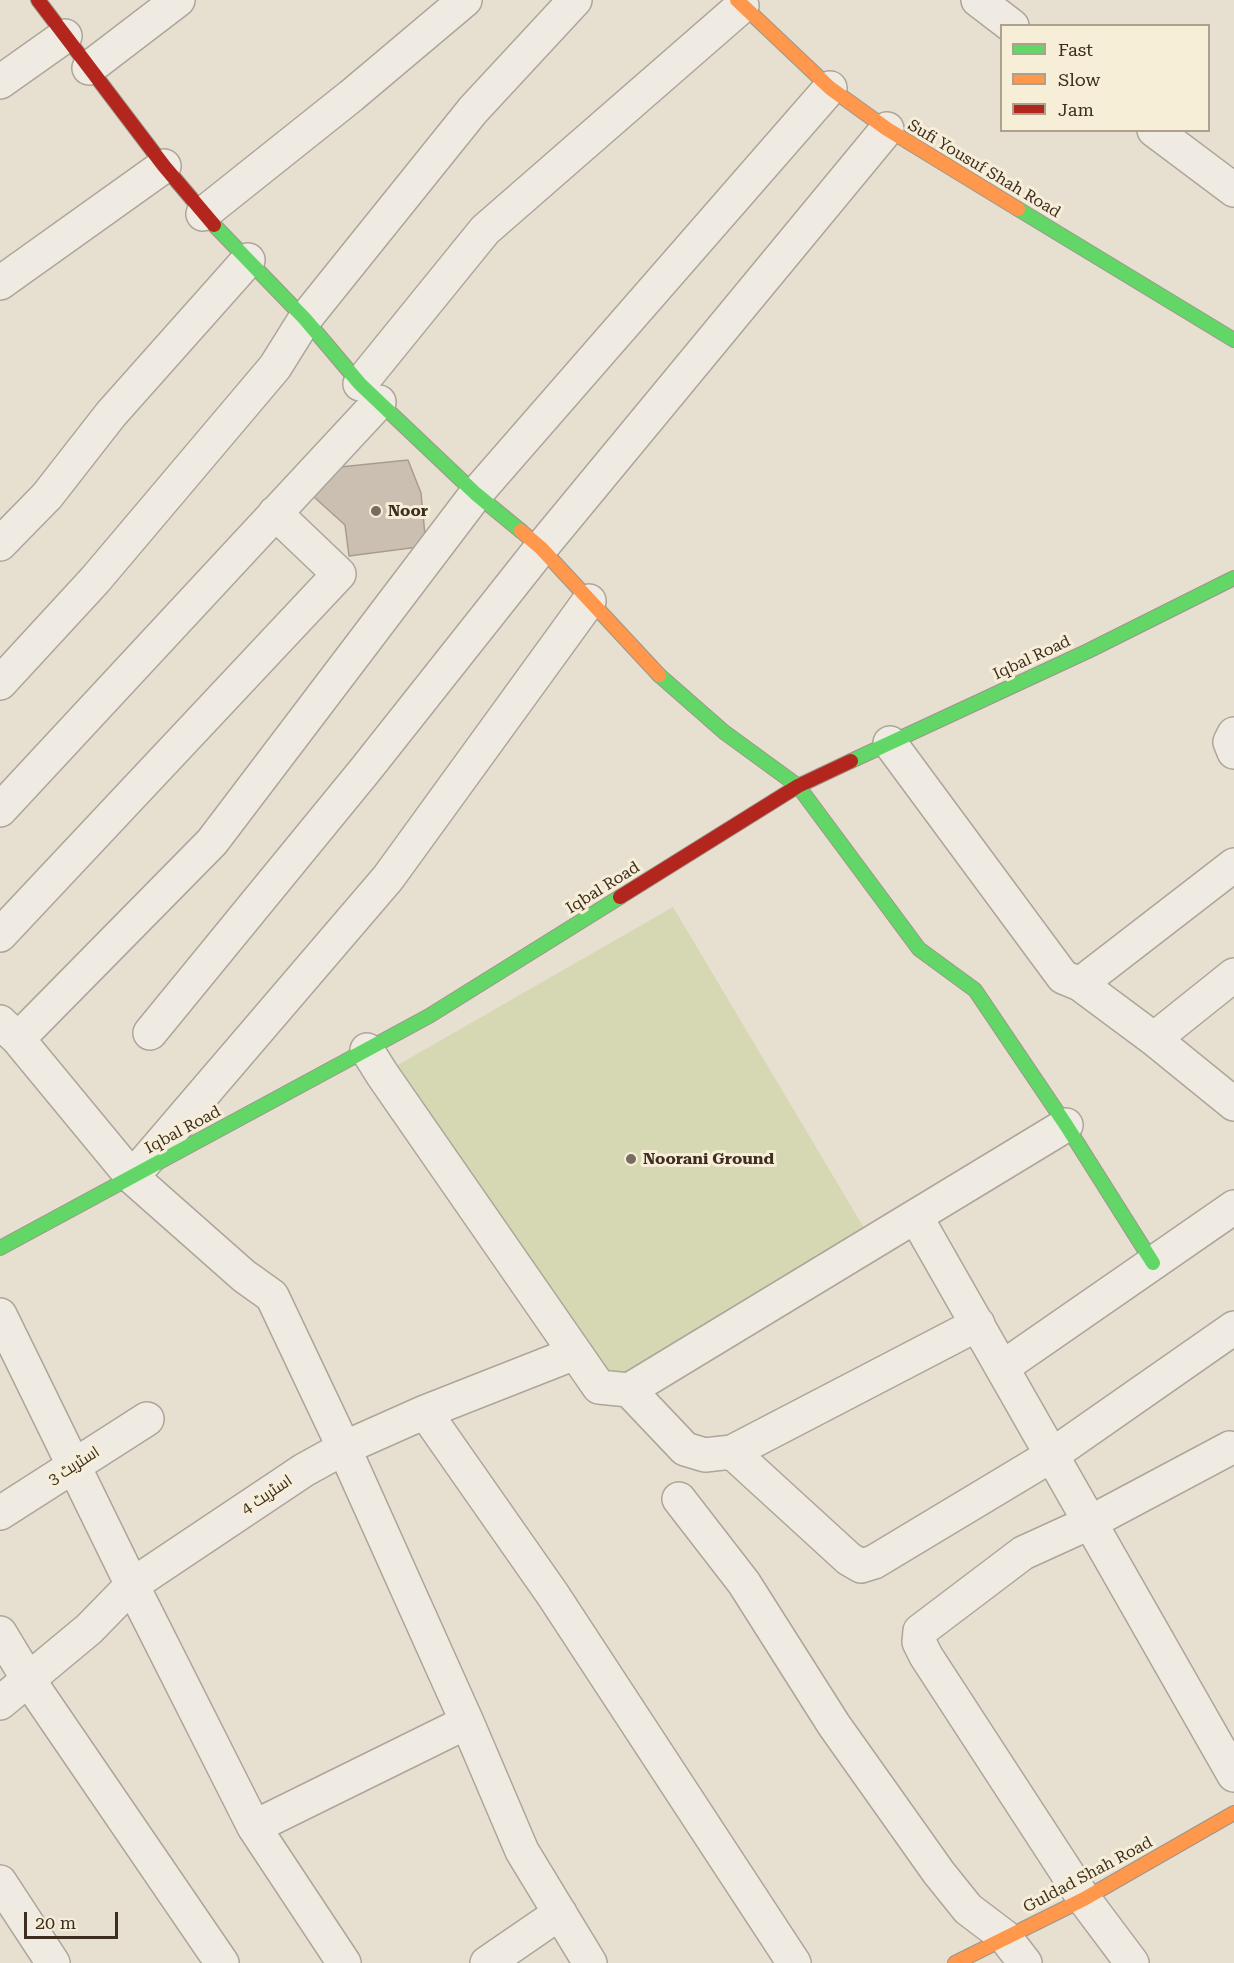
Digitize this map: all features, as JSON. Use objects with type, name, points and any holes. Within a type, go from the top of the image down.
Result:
[{"type":"street","points":[[38,0],[203,214],[305,319],[369,393],[476,494],[541,548],[663,679],[724,732],[798,786],[919,949],[975,990],[1066,1125],[1153,1263]]},
{"type":"street","points":[[89,68],[178,0]]},
{"type":"street","points":[[203,214],[351,96],[465,0]]},
{"type":"street","points":[[0,683],[95,580],[275,367],[305,319],[472,110],[575,0]]},
{"type":"street","points":[[978,0],[1009,24]]},
{"type":"street","points":[[0,810],[275,513],[369,393],[485,230],[740,3]]},
{"type":"street","name":"Sufi Yousuf Shah Road","points":[[740,3],[830,88],[887,129],[1234,340]]},
{"type":"street","points":[[0,82],[65,36]]},
{"type":"street","points":[[590,1963],[522,1851],[467,1722],[344,1448],[272,1296],[244,1276],[132,1177],[9,1031],[212,842],[476,494],[830,88]]},
{"type":"street","points":[[150,1033],[366,769],[541,548],[887,129]]},
{"type":"street","points":[[1157,132],[1234,190]]},
{"type":"street","points":[[0,283],[164,166]]},
{"type":"street","points":[[0,544],[47,496],[111,414],[248,260]]},
{"type":"street","points":[[0,935],[339,574],[275,513]]},
{"type":"street","name":"Iqbal Road","points":[[0,1248],[429,1016],[798,786],[1088,651],[1234,578]]},
{"type":"street","points":[[132,1177],[388,878],[590,601]]},
{"type":"street","points":[[1234,734],[1230,742],[1234,752]]},
{"type":"street","points":[[890,743],[1063,977],[1080,984],[1154,1039],[1234,1104]]},
{"type":"street","points":[[1080,984],[1234,865]]},
{"type":"street","points":[[1154,1039],[1234,975]]},
{"type":"street","points":[[367,1050],[599,1387],[629,1390],[1066,1125]]},
{"type":"street","points":[[1003,1367],[1234,1207]]},
{"type":"street","points":[[916,1217],[1234,1775]]},
{"type":"street","points":[[0,1315],[254,1827],[344,1963]]},
{"type":"street","points":[[629,1390],[685,1449],[705,1455],[732,1452],[978,1324]]},
{"type":"street","points":[[732,1452],[849,1559],[861,1566],[884,1557],[1052,1455],[1234,1328]]},
{"type":"street","name":"اسٹریٹ 4","points":[[0,1703],[89,1629],[132,1584],[304,1470],[344,1448],[425,1412],[575,1353]]},
{"type":"street","points":[[425,1412],[553,1594],[794,1963]]},
{"type":"street","name":"اسٹریٹ 3","points":[[0,1513],[147,1419]]},
{"type":"street","points":[[1132,1963],[1084,1899],[919,1642],[920,1631],[1023,1553],[1091,1522],[1230,1448]]},
{"type":"street","points":[[679,1499],[744,1583],[834,1725],[939,1873],[969,1909],[1005,1937],[1025,1963]]},
{"type":"street","points":[[0,1633],[28,1679],[222,1963]]},
{"type":"street","points":[[254,1827],[467,1722]]},
{"type":"street","name":"Guldad Shah Road","points":[[955,1963],[1084,1899],[1234,1813]]},
{"type":"street","points":[[0,1882],[53,1963]]},
{"type":"street","points":[[487,1963],[560,1912]]},
{"type":"green space","name":"Noorani Ground","points":[[673,907],[873,1243],[599,1387],[382,1074]]},
{"type":"building","name":"Noor","points":[[408,460],[421,493],[426,546],[349,556],[345,525],[314,497],[340,467]]},
{"type":"traffic: fast","points":[[1018,209],[1234,340]]},
{"type":"traffic: fast","points":[[214,225],[305,319],[360,384],[476,494],[521,531]]},
{"type":"traffic: fast","points":[[851,761],[1088,651],[1234,578]]},
{"type":"traffic: fast","points":[[659,675],[724,732],[798,786],[919,949],[975,990],[1066,1125],[1153,1263]]},
{"type":"traffic: fast","points":[[0,1248],[429,1016],[620,897]]},
{"type":"traffic: slow","points":[[737,0],[830,88],[887,129],[1018,209]]},
{"type":"traffic: slow","points":[[521,531],[541,548],[659,675]]},
{"type":"traffic: slow","points":[[955,1963],[1084,1899],[1234,1813]]},
{"type":"traffic: jam","points":[[38,0],[164,166],[214,225]]},
{"type":"traffic: jam","points":[[620,897],[798,786],[851,761]]},
{"type":"place","name":"Noor","points":[[376,511]]},
{"type":"place","name":"Noorani Ground","points":[[631,1159]]}]
